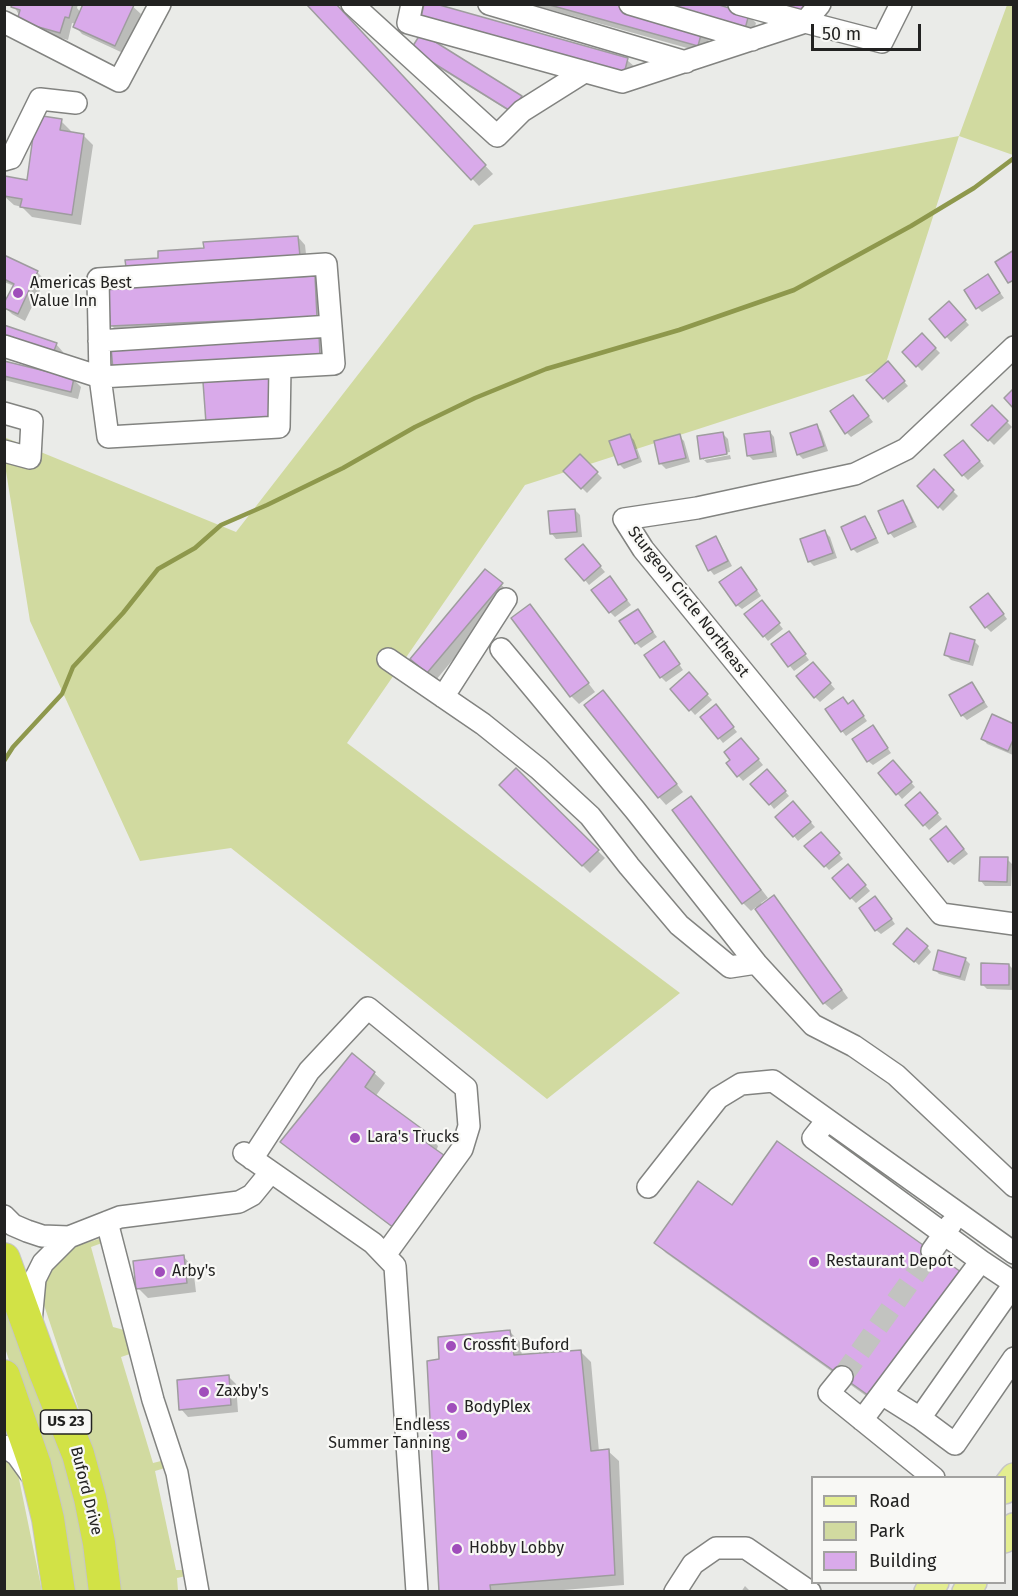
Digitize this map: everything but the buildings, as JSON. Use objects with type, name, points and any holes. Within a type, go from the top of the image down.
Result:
[{"type":"highway","name":"Buford Drive","points":[[4,1259],[78,1454],[90,1498],[108,1585]]},
{"type":"highway","name":"US 23","points":[[4,1376],[35,1465],[59,1592]]},
{"type":"street","points":[[4,22],[119,81],[160,4]]},
{"type":"street","points":[[352,4],[497,136],[522,111],[584,72]]},
{"type":"street","points":[[489,4],[686,62]]},
{"type":"street","points":[[630,4],[752,40]]},
{"type":"street","points":[[739,4],[882,42],[901,4]]},
{"type":"street","points":[[391,40],[410,14],[584,72],[622,82],[805,22],[820,4]]},
{"type":"street","points":[[4,160],[11,158],[40,99],[76,103]]},
{"type":"street","points":[[4,346],[100,377],[280,367],[334,364],[326,264],[98,279],[100,377],[108,437],[279,427],[280,367]]},
{"type":"street","points":[[99,341],[331,326]]},
{"type":"street","name":"Sturgeon Circle Northeast","points":[[1014,346],[906,449],[855,474],[697,508],[624,519],[650,558],[941,914],[1014,924]]},
{"type":"street","points":[[4,413],[32,421],[30,458],[4,451]]},
{"type":"street","points":[[443,697],[506,599]]},
{"type":"street","points":[[501,649],[635,810],[756,963],[813,1025],[854,1046],[896,1075],[1014,1186]]},
{"type":"street","points":[[388,659],[502,739],[591,816],[629,866],[679,925],[730,967],[756,963]]},
{"type":"street","points":[[385,1255],[462,1149],[468,1126],[466,1088],[368,1008],[309,1071],[248,1156],[373,1243],[395,1266],[417,1592]]},
{"type":"street","points":[[648,1187],[718,1098],[741,1084],[773,1081],[1014,1253]]},
{"type":"street","points":[[827,1120],[813,1138],[938,1243],[981,1261],[1014,1283],[920,1418]]},
{"type":"street","points":[[30,1329],[35,1279],[43,1263],[69,1237],[120,1218],[239,1202],[252,1195],[270,1173]]},
{"type":"street","points":[[938,1243],[958,1214]]},
{"type":"street","points":[[4,1216],[13,1225],[42,1236],[69,1237]]},
{"type":"street","points":[[107,1222],[153,1400],[177,1473],[198,1592]]},
{"type":"street","points":[[862,1420],[981,1261]]},
{"type":"street","points":[[882,1394],[956,1443],[1014,1358]]},
{"type":"street","points":[[842,1377],[829,1393],[932,1476]]},
{"type":"street","points":[[4,1446],[17,1455],[41,1489]]},
{"type":"street","points":[[675,1592],[693,1564],[716,1548],[746,1548],[810,1592]]},
{"type":"green space","points":[[1007,5],[1013,5],[1013,155],[959,136]]},
{"type":"green space","points":[[959,136],[884,369],[525,485],[347,743],[680,993],[547,1099],[231,848],[140,861],[30,621],[5,465],[4,437],[236,532],[474,225]]},
{"type":"green space","points":[[99,1239],[102,1243],[91,1247],[113,1327],[124,1330],[133,1353],[121,1357],[153,1463],[165,1460],[165,1468],[155,1471],[176,1570],[185,1570],[186,1576],[177,1578],[178,1591],[121,1591],[93,1458],[42,1299],[44,1277],[69,1248]]},
{"type":"green space","points":[[5,1282],[67,1469],[91,1591],[69,1591],[5,1348]]},
{"type":"green space","points":[[4,1455],[18,1474],[42,1591],[5,1591]]},
{"type":"waterway","points":[[4,761],[13,747],[62,694],[73,667],[123,613],[158,569],[195,548],[221,525],[343,468],[415,427],[475,398],[546,369],[679,330],[794,290],[911,226],[974,188],[1014,158]]},
{"type":"tunnel","points":[[842,1377],[932,1251]]},
{"type":"place","name":"Americas Best Value Inn","points":[[18,293]]},
{"type":"place","name":"Lara's Trucks","points":[[355,1138]]},
{"type":"place","name":"Restaurant Depot","points":[[814,1262]]},
{"type":"place","name":"Arby's","points":[[160,1272]]},
{"type":"place","name":"Crossfit Buford","points":[[451,1346]]},
{"type":"place","name":"Zaxby's","points":[[204,1392]]},
{"type":"place","name":"BodyPlex","points":[[452,1408]]},
{"type":"place","name":"Endless Summer Tanning","points":[[462,1435]]},
{"type":"place","name":"Hobby Lobby","points":[[457,1549]]}]
